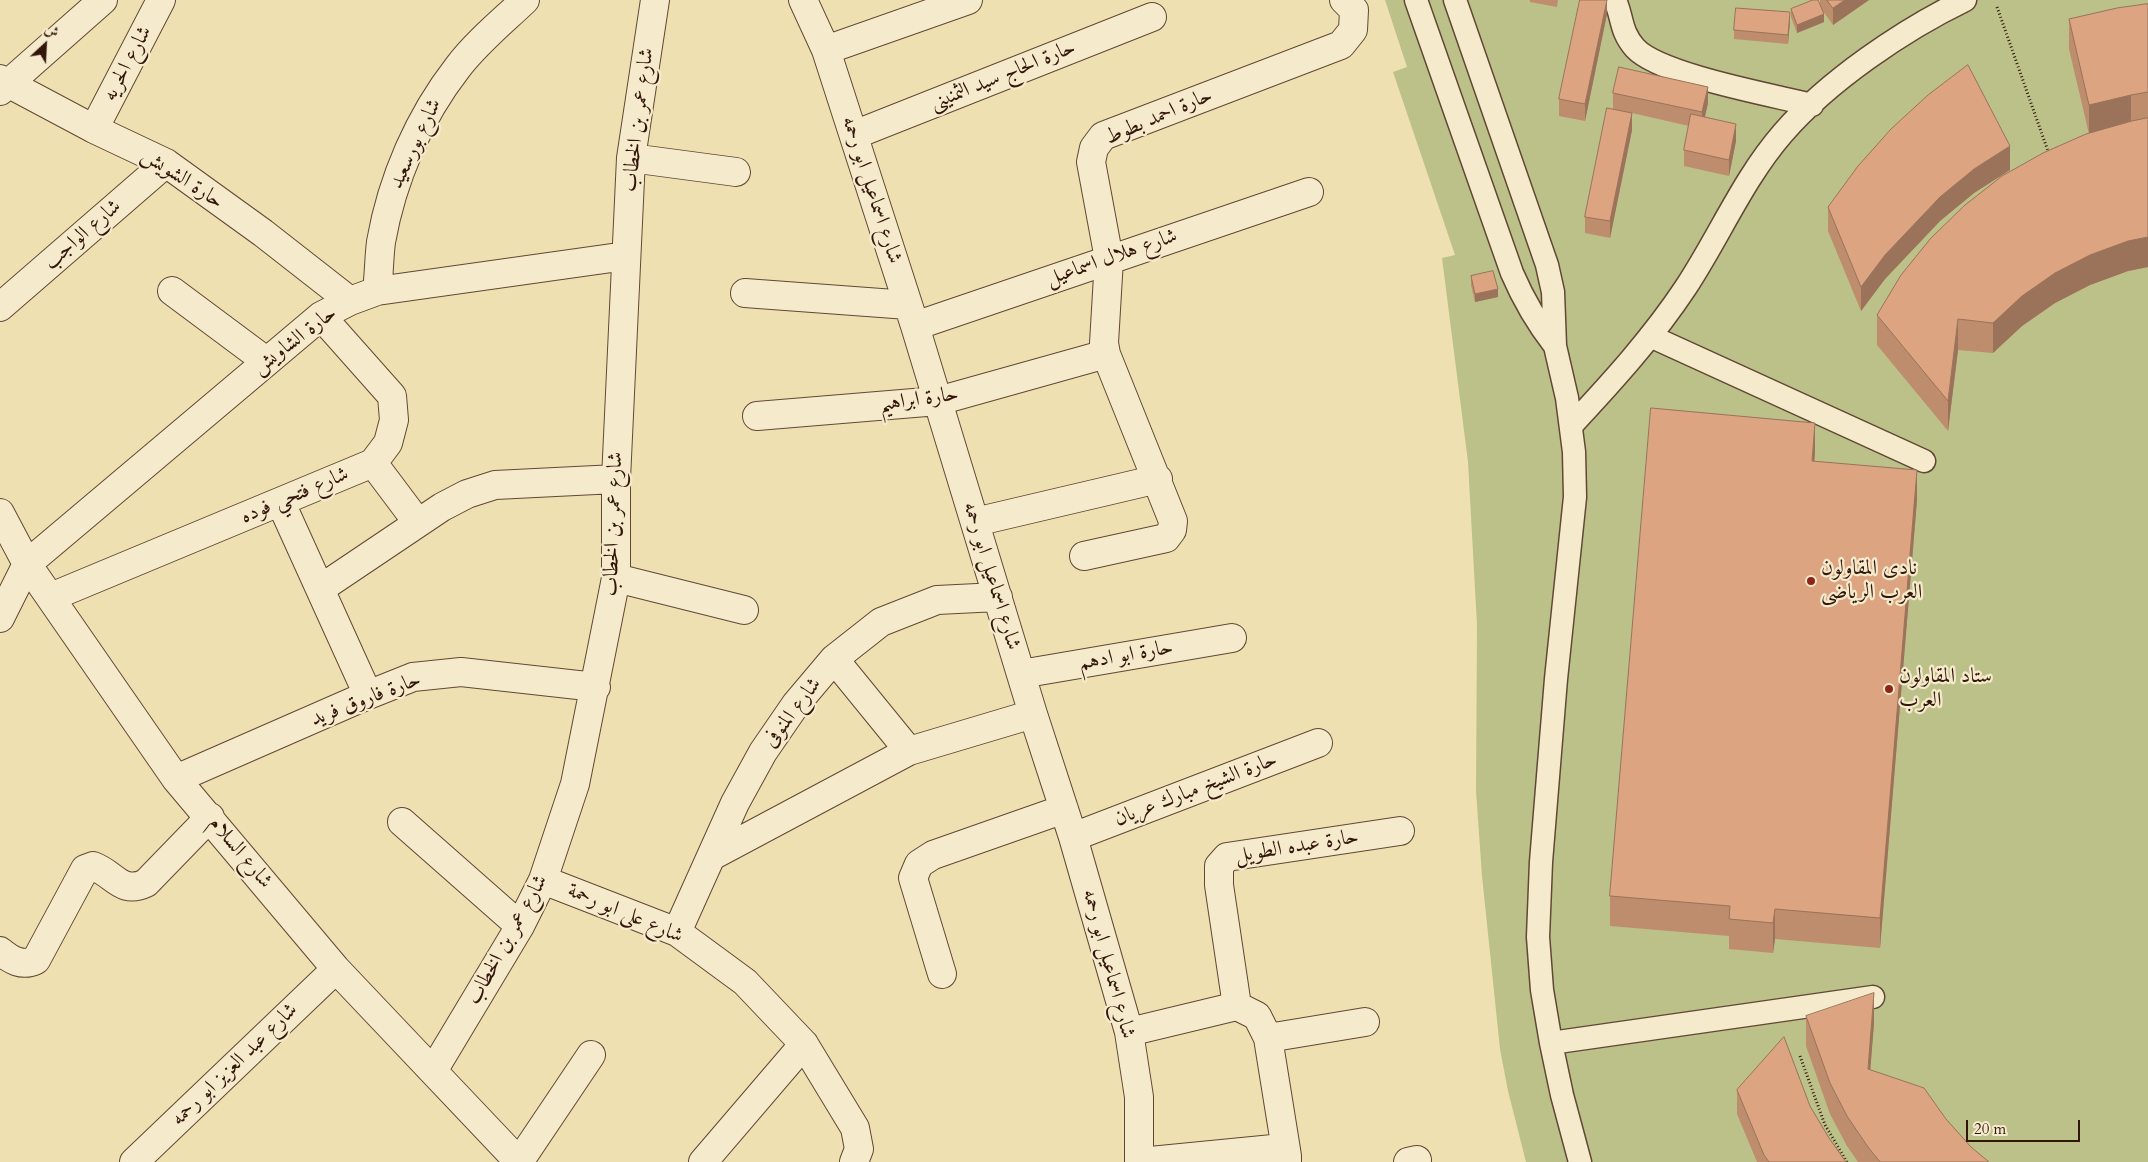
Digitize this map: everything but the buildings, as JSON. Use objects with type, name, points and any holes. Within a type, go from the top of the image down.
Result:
[{"type":"street","points":[[3,85],[103,0]]},
{"type":"street","name":"شارع الحريه","points":[[94,129],[161,0]]},
{"type":"street","name":"شارع بورسعيد","points":[[377,291],[381,242],[392,194],[410,148],[431,105],[459,65],[525,0]]},
{"type":"street","name":"شارع عمر بن الخطاب","points":[[433,1071],[520,926],[543,880],[576,784],[616,578],[616,479],[631,158],[655,0]]},
{"type":"street","name":"شارع اسماعيل ابو رحمه","points":[[803,0],[826,50],[854,135],[912,315],[1033,714],[1073,837],[1129,1032],[1139,1097],[1140,1162]]},
{"type":"street","points":[[826,50],[916,9],[968,0]]},
{"type":"street","name":"حارة احمد بطوط","points":[[1084,556],[1166,538],[1172,530],[1172,521],[1158,479],[1106,354],[1104,343],[1109,259],[1091,162],[1094,148],[1103,136],[1341,45],[1353,30],[1349,5]]},
{"type":"street","name":"حارة الحاج سيد الثمنينى","points":[[854,135],[1152,17]]},
{"type":"street","name":"حارة الشويش","points":[[3,85],[166,163],[263,233],[350,301]]},
{"type":"street","points":[[631,158],[736,172]]},
{"type":"street","name":"شارع الواجب","points":[[0,307],[166,163]]},
{"type":"street","name":"شارع هلال اسماعيل","points":[[912,315],[1109,259],[1310,192]]},
{"type":"street","name":"حارة الشاويش","points":[[27,564],[321,316],[350,301],[377,291],[626,256]]},
{"type":"street","points":[[172,291],[266,361]]},
{"type":"street","points":[[746,293],[912,315]]},
{"type":"street","name":"شارع فتحي فوده","points":[[51,598],[281,503],[373,462],[388,443],[394,420],[392,396],[321,316]]},
{"type":"street","name":"حارة ابراهيم","points":[[757,416],[938,401],[1106,354]]},
{"type":"street","points":[[373,462],[418,523]]},
{"type":"street","points":[[320,589],[442,507],[467,494],[495,485],[616,479]]},
{"type":"street","points":[[975,522],[1158,479]]},
{"type":"street","points":[[281,503],[368,695]]},
{"type":"street","name":"شارع السلام","points":[[0,513],[27,564],[176,779],[210,817],[336,969],[519,1162]]},
{"type":"street","points":[[0,618],[27,564]]},
{"type":"street","points":[[616,578],[744,610]]},
{"type":"street","name":"شارع المنوفى","points":[[677,932],[735,803],[763,752],[796,704],[834,659],[881,622],[937,600],[998,597]]},
{"type":"street","name":"حارة ابو ادهم","points":[[1021,674],[1232,638]]},
{"type":"street","points":[[834,659],[909,751]]},
{"type":"street","name":"حارة فاروق فريد","points":[[176,779],[368,695],[413,678],[461,672],[596,687]]},
{"type":"street","points":[[712,856],[909,751],[1033,714]]},
{"type":"street","name":"حارة الشيخ مبارك عريان","points":[[1073,837],[1318,743]]},
{"type":"street","points":[[942,974],[912,878],[919,864],[933,855],[1064,809]]},
{"type":"street","points":[[0,951],[19,963],[30,963],[36,960],[85,869],[94,866],[126,888],[136,888],[146,883],[210,817]]},
{"type":"street","points":[[402,822],[520,926]]},
{"type":"street","name":"حارة عبده الطويل","points":[[1237,1006],[1219,885],[1219,866],[1227,858],[1400,831]]},
{"type":"street","name":"شارع على ابو رحمة","points":[[543,880],[677,932],[745,982],[804,1044],[855,1128],[859,1150],[854,1162]]},
{"type":"street","name":"شارع عبد العزيز ابو رحمه","points":[[134,1162],[336,969]]},
{"type":"street","points":[[1129,1032],[1237,1006],[1257,1016],[1268,1038],[1287,1159]]},
{"type":"street","points":[[1268,1038],[1365,1022]]},
{"type":"street","points":[[703,1162],[804,1044]]},
{"type":"street","points":[[519,1162],[592,1055]]},
{"type":"street","points":[[1140,1162],[1273,1149],[1280,1151],[1287,1159]]},
{"type":"lane","points":[[1416,0],[1523,299],[1537,324],[1555,346]]},
{"type":"lane","points":[[1455,0],[1527,206],[1551,283],[1555,346],[1567,398],[1574,452],[1574,506],[1556,679],[1540,871],[1540,964],[1542,990],[1551,1043],[1580,1162]]},
{"type":"lane","points":[[1615,0],[1626,35],[1635,48],[1654,62],[1675,70],[1812,105]]},
{"type":"lane","points":[[1571,426],[1612,382],[1650,336],[1686,287],[1759,164],[1783,133],[1852,70],[1896,39],[1941,11],[1965,0]]},
{"type":"lane","points":[[1492,215],[1527,206]]},
{"type":"lane","points":[[1650,336],[1924,461]]},
{"type":"lane","points":[[1551,1043],[1873,997]]},
{"type":"path","points":[[1994,0],[2052,162]]},
{"type":"path","points":[[1800,1056],[1825,1124],[1847,1162]]},
{"type":"green space","name":"ستاد المقاولون العرب","points":[[1385,0],[2148,0],[2148,1162],[1526,1162],[1508,1091],[1500,1049],[1482,876],[1476,791],[1477,625],[1468,462],[1442,258],[1455,255],[1393,72],[1407,67]]},
{"type":"place","name":"نادى المقاولون العرب الرياضى","points":[[1811,581]]},
{"type":"place","name":"ستاد المقاولون العرب","points":[[1889,689]]}]
